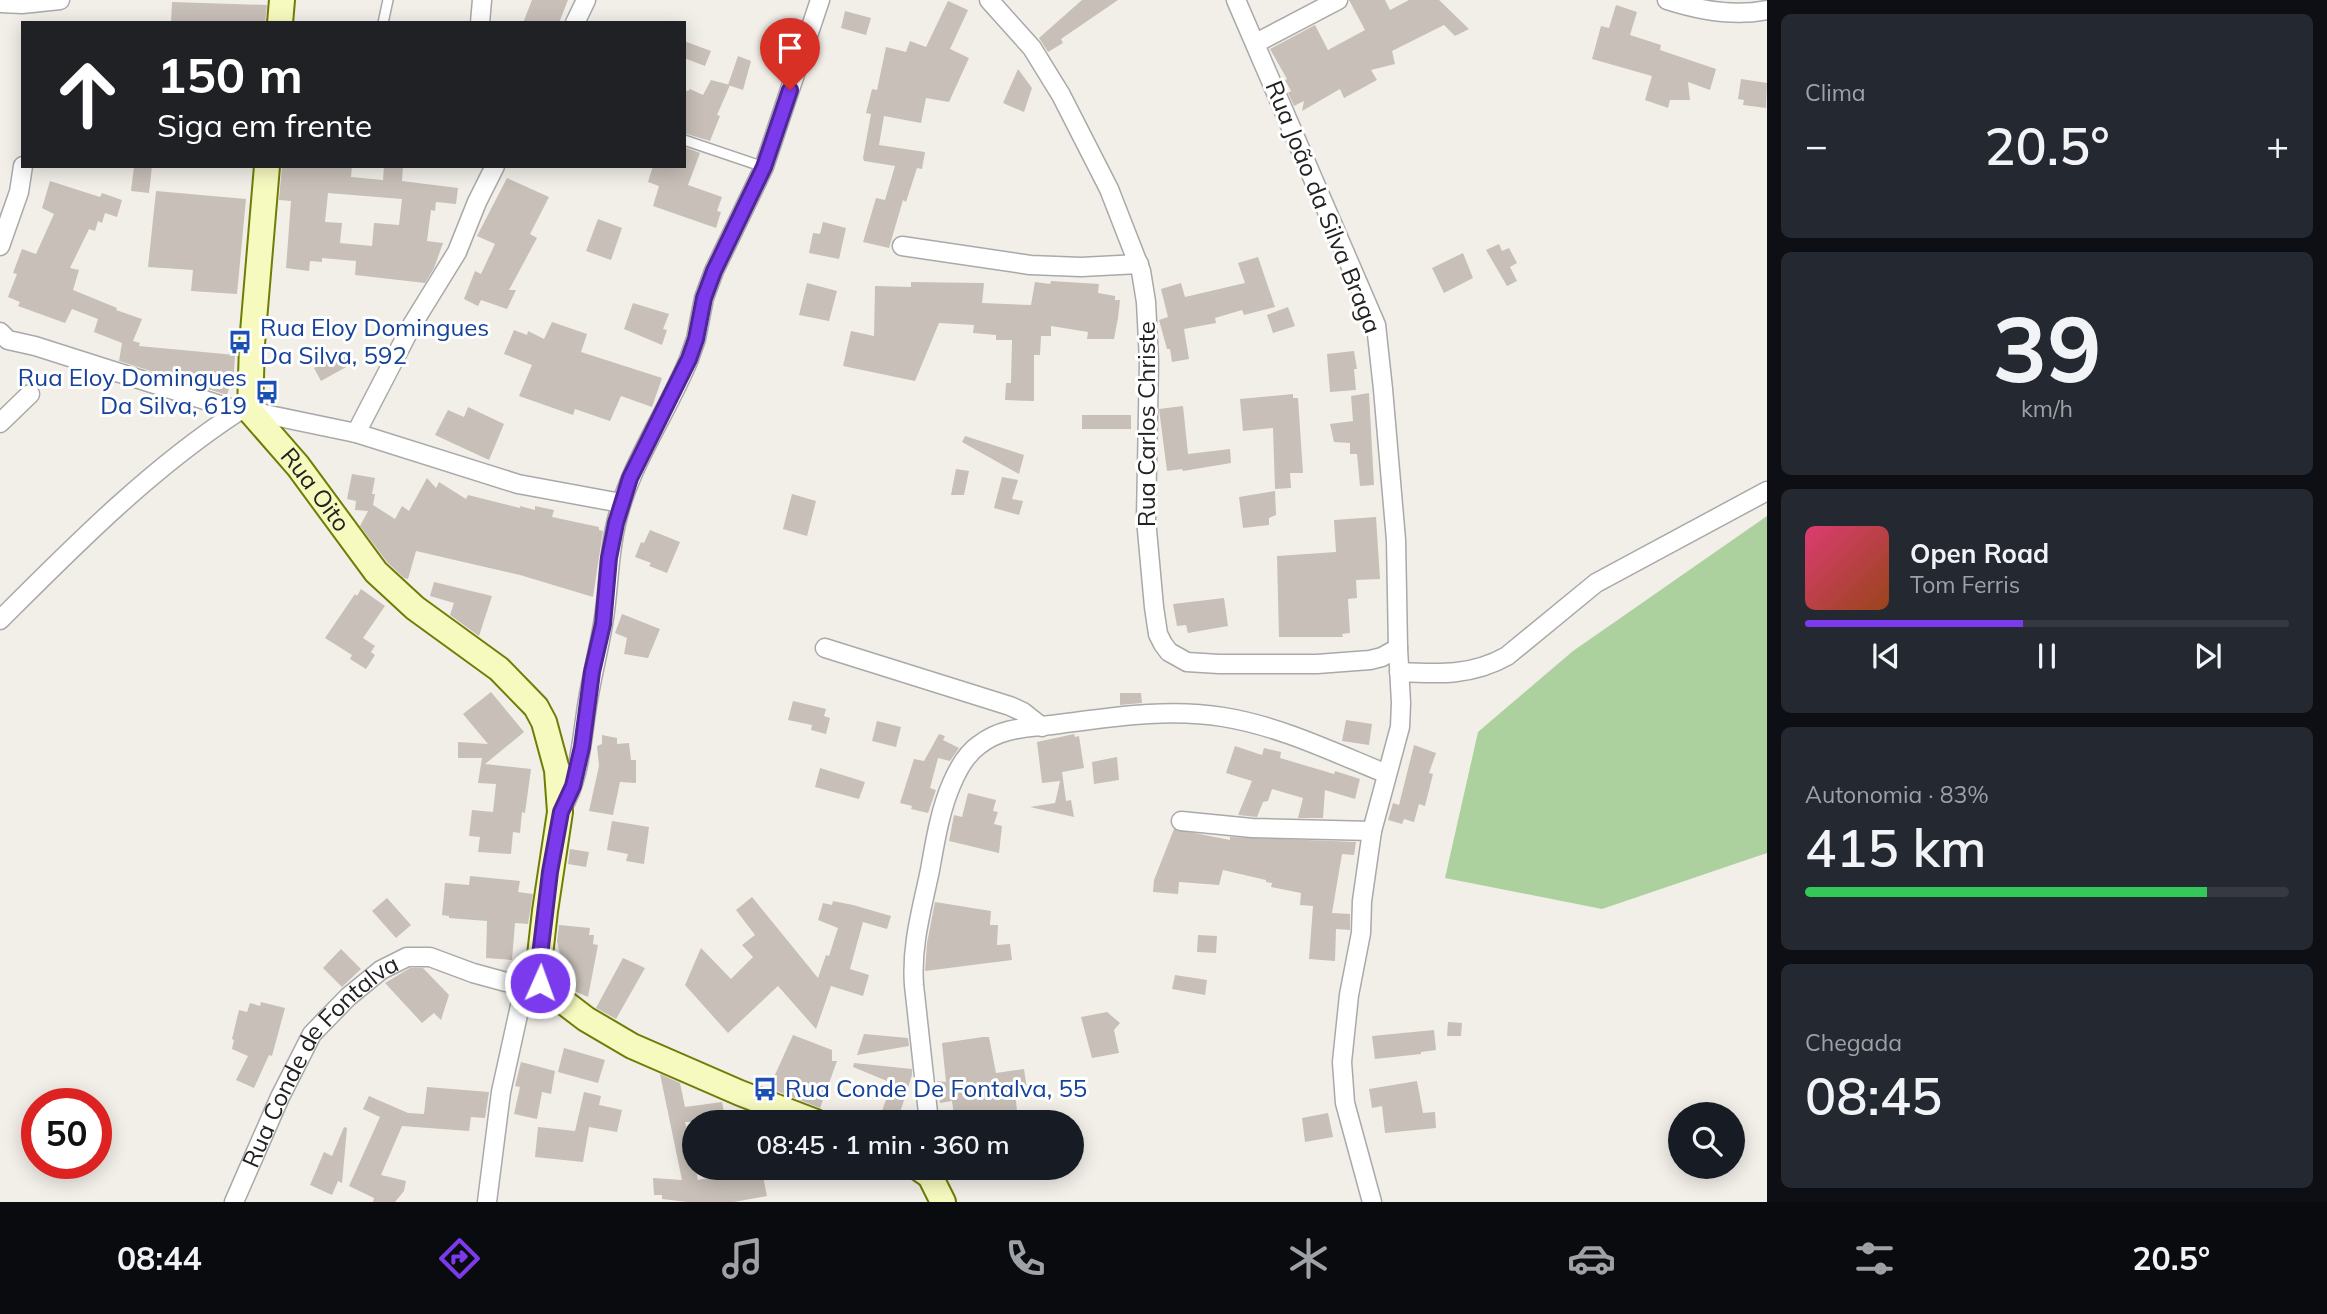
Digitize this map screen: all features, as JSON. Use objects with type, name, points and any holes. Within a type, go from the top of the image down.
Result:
[{"type":"main road","points":[[280,21],[282,0]]},
{"type":"main road","points":[[245,411],[267,168]]},
{"type":"main road","name":"Rua Oito","points":[[245,411],[298,466],[376,572],[415,608],[499,669],[536,707],[544,722],[557,770],[561,812],[539,964],[532,983]]},
{"type":"main road","points":[[532,983],[632,1046],[785,1110]]},
{"type":"main road","points":[[931,1180],[943,1202]]},
{"type":"street","points":[[0,2],[60,0]]},
{"type":"street","points":[[480,21],[482,0]]},
{"type":"street","points":[[576,21],[586,0]]},
{"type":"street","points":[[561,812],[573,786],[582,747],[606,600],[609,558],[621,503],[630,478],[683,374],[696,339],[704,298],[714,271],[764,167],[820,0]]},
{"type":"street","name":"Rua Carlos Christe","points":[[989,0],[1032,48],[1061,95],[1109,188],[1139,264],[1146,302],[1149,360],[1146,519],[1154,607],[1158,634],[1163,645],[1176,658],[1187,662],[1252,664],[1317,664],[1370,660],[1398,648]]},
{"type":"street","name":"Rua João da Silva Braga","points":[[1236,0],[1376,325],[1396,540],[1400,727],[1372,831],[1362,901],[1361,933],[1349,995],[1342,1062],[1348,1114],[1372,1202]]},
{"type":"street","points":[[1256,43],[1338,0]]},
{"type":"street","points":[[1667,0],[1719,11],[1755,12],[1767,9]]},
{"type":"street","points":[[22,2],[24,21]]},
{"type":"street","points":[[0,246],[19,192],[23,168]]},
{"type":"street","points":[[356,433],[412,325],[457,251],[489,169]]},
{"type":"street","points":[[902,246],[1030,265],[1081,267],[1139,264]]},
{"type":"street","points":[[0,332],[8,340],[245,411],[356,433],[518,484],[621,503]]},
{"type":"street","points":[[0,423],[30,394]]},
{"type":"street","points":[[0,620],[150,477],[201,435],[245,411]]},
{"type":"street","points":[[1399,672],[1450,674],[1491,665],[1507,656],[1596,583],[1767,491]]},
{"type":"street","points":[[825,648],[1010,706],[1023,712],[1042,727]]},
{"type":"street","points":[[928,1110],[912,962],[915,938],[945,807],[958,769],[979,744],[1012,729],[1155,714],[1221,716],[1285,734],[1387,775]]},
{"type":"street","points":[[1181,821],[1265,828],[1372,831]]},
{"type":"street","name":"Rua Conde de Fontalva","points":[[234,1202],[285,1086],[312,1034],[348,997],[381,970],[407,957],[430,957],[473,974],[506,982],[532,983]]},
{"type":"street","points":[[487,1202],[501,1092],[532,983]]},
{"type":"lane","points":[[383,21],[388,0]]},
{"type":"lane","points":[[686,141],[764,167]]},
{"type":"green space","points":[[1767,516],[1767,853],[1602,909],[1445,878],[1478,732],[1573,651]]},
{"type":"building","points":[[532,0],[568,0],[560,21],[524,21]]},
{"type":"building","points":[[1082,0],[1118,0],[1061,39],[1063,43],[1048,52],[1039,38]]},
{"type":"building","points":[[1349,0],[1385,0],[1390,10],[1409,0],[1439,0],[1469,29],[1455,36],[1444,25],[1392,51],[1395,64],[1371,70],[1377,80],[1344,98],[1340,89],[1302,111],[1304,101],[1294,106],[1288,93],[1291,91],[1285,80],[1287,79],[1270,49],[1315,25],[1328,50],[1365,30]]},
{"type":"building","points":[[948,1],[968,10],[950,49],[969,58],[949,102],[926,98],[921,123],[884,116],[879,145],[925,152],[922,169],[917,168],[906,202],[903,200],[889,248],[863,242],[876,198],[885,200],[895,166],[864,161],[863,158],[871,114],[866,113],[872,89],[877,90],[886,47],[906,52],[910,41],[926,47]]},
{"type":"building","points":[[172,2],[267,5],[265,21],[171,21]]},
{"type":"building","points":[[1616,5],[1637,12],[1630,35],[1661,45],[1660,50],[1716,69],[1710,90],[1688,82],[1690,100],[1670,100],[1668,108],[1645,100],[1652,76],[1592,59],[1601,26],[1609,28]]},
{"type":"building","points":[[845,11],[871,18],[866,35],[841,28]]},
{"type":"building","points":[[686,42],[711,51],[705,66],[686,59]]},
{"type":"building","points":[[738,56],[751,61],[743,90],[728,85]]},
{"type":"building","points":[[1018,69],[1032,88],[1024,112],[1003,103]]},
{"type":"building","points":[[1741,79],[1767,83],[1766,108],[1743,105],[1744,100],[1738,99]]},
{"type":"building","points":[[711,80],[730,85],[717,115],[720,116],[710,141],[686,134],[686,90],[690,89],[703,95]]},
{"type":"building","points":[[686,148],[700,153],[688,185],[722,197],[717,211],[721,212],[716,228],[653,206],[659,186],[648,182],[652,168],[686,168]]},
{"type":"building","points":[[134,168],[152,168],[149,193],[131,191]]},
{"type":"building","points":[[282,168],[352,168],[351,177],[383,180],[384,168],[403,168],[402,181],[458,188],[456,204],[436,202],[435,211],[431,210],[427,241],[443,243],[425,283],[355,275],[356,261],[322,258],[322,262],[310,261],[309,271],[286,268],[291,201],[279,200]],"holes":[[[328,193],[402,199],[399,225],[374,223],[372,246],[340,243],[342,223],[325,222]]]},
{"type":"building","points":[[507,178],[549,197],[530,234],[537,238],[509,290],[516,290],[507,309],[481,300],[478,306],[464,299],[475,271],[481,274],[495,244],[477,236]]},
{"type":"building","points":[[50,181],[100,197],[102,193],[122,200],[117,217],[105,213],[102,223],[98,221],[95,231],[89,229],[70,268],[79,270],[73,290],[142,319],[133,341],[140,343],[139,346],[235,355],[233,389],[229,389],[227,395],[119,361],[122,343],[94,332],[98,319],[72,309],[65,323],[18,306],[20,302],[8,297],[17,274],[13,273],[22,249],[36,254],[54,214],[42,208]]},
{"type":"building","points":[[156,191],[246,199],[237,294],[191,291],[193,270],[148,267]]},
{"type":"building","points":[[598,219],[622,228],[611,260],[586,251]]},
{"type":"building","points":[[823,222],[846,228],[839,259],[809,253],[813,233],[820,234]]},
{"type":"building","points":[[1499,244],[1502,251],[1509,248],[1517,263],[1510,267],[1517,281],[1507,286],[1486,250]]},
{"type":"building","points":[[1463,253],[1473,278],[1444,293],[1432,268]]},
{"type":"building","points":[[1258,257],[1275,307],[1244,315],[1242,310],[1215,318],[1216,323],[1184,329],[1189,359],[1172,362],[1159,320],[1168,317],[1161,289],[1181,283],[1185,297],[1245,283],[1238,263]]},
{"type":"building","points":[[1051,281],[1099,284],[1098,293],[1115,296],[1115,300],[1120,300],[1118,318],[1114,339],[1087,339],[1088,332],[1051,326],[1051,336],[1041,336],[1040,355],[1034,355],[1034,401],[1005,400],[1006,383],[1011,383],[1012,340],[996,340],[996,335],[973,333],[974,325],[939,323],[915,381],[843,366],[851,331],[874,336],[875,286],[911,287],[911,282],[984,283],[982,303],[1031,305],[1035,282],[1050,284]]},
{"type":"building","points":[[807,283],[837,291],[829,321],[799,315]]},
{"type":"building","points":[[633,303],[669,314],[663,329],[667,330],[662,345],[624,329]]},
{"type":"building","points":[[1288,307],[1295,326],[1273,333],[1267,315]]},
{"type":"building","points":[[552,322],[587,334],[581,352],[662,378],[652,407],[621,396],[610,421],[575,409],[573,415],[519,396],[532,365],[504,354],[514,330],[527,335],[528,331],[544,339]]},
{"type":"building","points":[[1354,351],[1356,390],[1330,392],[1327,354]]},
{"type":"building","points":[[343,353],[348,366],[321,381],[314,368]]},
{"type":"building","points":[[1369,393],[1374,485],[1360,486],[1357,454],[1350,454],[1350,443],[1334,442],[1330,424],[1353,421],[1351,396]]},
{"type":"building","points":[[1293,394],[1293,398],[1298,398],[1303,473],[1290,473],[1291,488],[1275,489],[1273,428],[1243,431],[1240,399]]},
{"type":"building","points":[[1183,406],[1188,454],[1230,449],[1231,463],[1167,471],[1159,409]]},
{"type":"building","points":[[468,407],[504,424],[489,460],[435,435],[448,410],[464,417]]},
{"type":"building","points":[[1082,415],[1131,415],[1131,429],[1082,429]]},
{"type":"building","points":[[965,436],[1024,455],[1019,474],[962,442]]},
{"type":"building","points":[[956,469],[969,471],[964,495],[951,495]]},
{"type":"building","points":[[352,474],[375,478],[373,505],[395,519],[402,506],[409,511],[427,478],[436,488],[439,482],[466,499],[468,495],[520,508],[535,510],[535,506],[554,510],[552,517],[599,527],[599,530],[603,531],[593,597],[520,575],[416,551],[408,579],[404,578],[387,562],[360,526],[368,511],[355,510],[356,501],[347,499]]},
{"type":"building","points":[[1002,477],[1018,480],[1012,499],[1023,501],[1019,515],[994,508]]},
{"type":"building","points":[[1275,491],[1276,515],[1269,518],[1269,525],[1243,528],[1239,497]]},
{"type":"building","points":[[792,494],[816,501],[807,536],[783,529]]},
{"type":"building","points":[[1376,517],[1380,579],[1356,580],[1357,598],[1348,599],[1350,633],[1342,634],[1343,637],[1279,637],[1277,556],[1336,552],[1334,520]]},
{"type":"building","points":[[650,530],[680,542],[667,573],[635,557]]},
{"type":"building","points":[[434,582],[492,596],[479,636],[450,615],[454,603],[430,596]]},
{"type":"building","points":[[361,589],[385,606],[363,638],[375,646],[371,652],[375,655],[366,669],[350,659],[352,655],[325,638]]},
{"type":"building","points":[[1224,598],[1228,626],[1188,633],[1186,625],[1177,626],[1173,604]]},
{"type":"building","points":[[622,614],[660,629],[648,658],[624,654],[627,638],[615,633]]},
{"type":"building","points":[[491,692],[524,732],[485,764],[531,769],[525,813],[522,812],[520,833],[513,832],[511,854],[478,852],[480,837],[469,836],[472,810],[493,812],[496,784],[478,783],[482,758],[458,758],[458,742],[488,744],[463,714]]},
{"type":"building","points":[[1120,693],[1141,693],[1142,703],[1120,705]]},
{"type":"building","points":[[793,701],[826,709],[824,716],[830,718],[826,734],[811,730],[812,725],[788,720]]},
{"type":"building","points":[[1346,720],[1372,724],[1369,745],[1342,741]]},
{"type":"building","points":[[877,721],[901,727],[896,747],[872,741]]},
{"type":"building","points":[[939,734],[945,736],[943,740],[959,748],[950,761],[938,758],[930,788],[936,790],[928,813],[911,809],[912,806],[900,803],[914,759],[924,761]]},
{"type":"building","points":[[1074,734],[1075,737],[1079,736],[1084,768],[1062,772],[1066,801],[1071,800],[1074,817],[1030,807],[1055,803],[1060,781],[1042,783],[1037,742]]},
{"type":"building","points":[[602,735],[617,738],[617,744],[629,743],[631,760],[636,760],[636,783],[620,782],[613,815],[589,811],[599,766],[597,746],[602,744]]},
{"type":"building","points":[[1414,745],[1436,753],[1429,773],[1433,774],[1425,806],[1419,804],[1414,822],[1404,819],[1402,824],[1388,820],[1393,803],[1399,805]]},
{"type":"building","points":[[1235,746],[1262,755],[1264,748],[1281,752],[1280,758],[1360,779],[1355,799],[1325,790],[1323,818],[1298,818],[1303,798],[1272,789],[1268,801],[1263,802],[1257,817],[1238,815],[1252,781],[1226,773]]},
{"type":"building","points":[[1117,757],[1119,780],[1094,784],[1092,762]]},
{"type":"building","points":[[820,768],[865,782],[859,799],[815,787]]},
{"type":"building","points":[[968,793],[996,800],[993,811],[998,812],[994,824],[1002,826],[999,853],[949,841],[954,815],[962,817]]},
{"type":"building","points":[[612,821],[649,827],[644,864],[626,861],[628,854],[607,850]]},
{"type":"building","points":[[1174,829],[1230,840],[1230,837],[1356,842],[1354,855],[1342,854],[1332,913],[1350,914],[1350,930],[1336,929],[1335,961],[1309,959],[1313,906],[1300,905],[1301,893],[1271,887],[1272,883],[1266,880],[1223,870],[1219,885],[1179,882],[1178,894],[1153,892],[1154,880]]},
{"type":"building","points":[[570,849],[589,852],[586,867],[568,864]]},
{"type":"building","points":[[470,876],[520,881],[518,892],[533,894],[528,924],[515,923],[512,960],[486,958],[487,921],[442,915],[445,883],[469,885]]},
{"type":"building","points":[[752,897],[818,978],[838,928],[818,920],[823,903],[832,905],[833,901],[891,916],[887,929],[863,922],[850,969],[869,975],[863,996],[831,986],[816,1029],[778,986],[728,1033],[685,985],[701,948],[731,979],[753,957],[742,945],[755,935],[736,910]]},
{"type":"building","points":[[387,898],[411,925],[396,938],[372,911]]},
{"type":"building","points":[[935,902],[991,911],[990,925],[998,925],[997,945],[1010,944],[1012,960],[925,971]]},
{"type":"building","points":[[559,925],[590,928],[589,935],[594,935],[593,944],[598,945],[588,997],[574,991],[575,983],[566,981],[557,941]]},
{"type":"building","points":[[1198,935],[1217,936],[1216,953],[1197,952]]},
{"type":"building","points":[[341,949],[361,969],[342,987],[323,968]]},
{"type":"building","points":[[623,958],[645,968],[616,1019],[596,1008]]},
{"type":"building","points":[[410,968],[423,968],[449,995],[441,1020],[434,1013],[422,1023],[385,983]]},
{"type":"building","points":[[1175,975],[1207,980],[1205,995],[1172,989]]},
{"type":"building","points":[[261,1002],[285,1008],[272,1056],[269,1055],[254,1088],[236,1080],[248,1056],[232,1049],[232,1039],[239,1010],[247,1012],[250,1003],[260,1006]]},
{"type":"building","points":[[1107,1012],[1120,1023],[1114,1030],[1119,1053],[1092,1058],[1081,1017]]},
{"type":"building","points":[[1448,1022],[1462,1023],[1461,1036],[1447,1036]]},
{"type":"building","points":[[1434,1030],[1436,1050],[1375,1059],[1372,1036]]},
{"type":"building","points":[[864,1034],[908,1038],[909,1046],[857,1055]]},
{"type":"building","points":[[793,1035],[832,1050],[832,1061],[837,1061],[820,1108],[769,1088]]},
{"type":"building","points":[[989,1037],[996,1073],[1024,1069],[1027,1089],[1015,1091],[1017,1110],[953,1110],[952,1101],[940,1103],[937,1081],[946,1082],[942,1043]]},
{"type":"building","points":[[564,1048],[605,1060],[598,1083],[558,1072]]},
{"type":"building","points":[[521,1062],[555,1071],[551,1094],[542,1092],[537,1119],[514,1114],[520,1087],[515,1086]]},
{"type":"building","points":[[854,1063],[912,1069],[901,1110],[882,1110],[892,1083],[853,1067]]},
{"type":"building","points":[[660,1074],[680,1083],[685,1107],[722,1102],[724,1110],[682,1110],[682,1180]]},
{"type":"building","points":[[1417,1081],[1423,1113],[1435,1112],[1436,1128],[1385,1133],[1382,1106],[1372,1108],[1369,1089]]},
{"type":"building","points":[[427,1087],[489,1092],[485,1118],[471,1117],[469,1131],[402,1126],[381,1175],[406,1181],[404,1191],[395,1202],[373,1202],[374,1198],[349,1186],[380,1117],[363,1109],[369,1096],[408,1113],[424,1114]]},
{"type":"building","points":[[584,1092],[601,1096],[599,1105],[622,1110],[617,1132],[589,1127],[583,1162],[535,1157],[538,1127],[575,1131]]},
{"type":"building","points":[[1328,1113],[1333,1137],[1305,1142],[1302,1118]]},
{"type":"building","points":[[344,1127],[347,1128],[342,1183],[338,1181],[332,1195],[310,1185],[324,1152],[332,1156]]},
{"type":"building","points":[[653,1178],[764,1180],[767,1196],[734,1202],[662,1199],[662,1195],[654,1195]]},
{"type":"place","name":"Rua Eloy Domingues Da Silva, 592","points":[[240,342]]},
{"type":"place","name":"Rua Eloy Domingues Da Silva, 619","points":[[267,392]]},
{"type":"place","name":"Rua Conde De Fontalva, 55","points":[[765,1089]]},
{"type":"route","points":[[540,983],[539,964],[550,872],[561,812],[573,786],[582,747],[592,672],[603,624],[609,558],[621,503],[630,478],[673,396],[689,359],[704,298],[714,271],[764,167],[790,90]]}]
